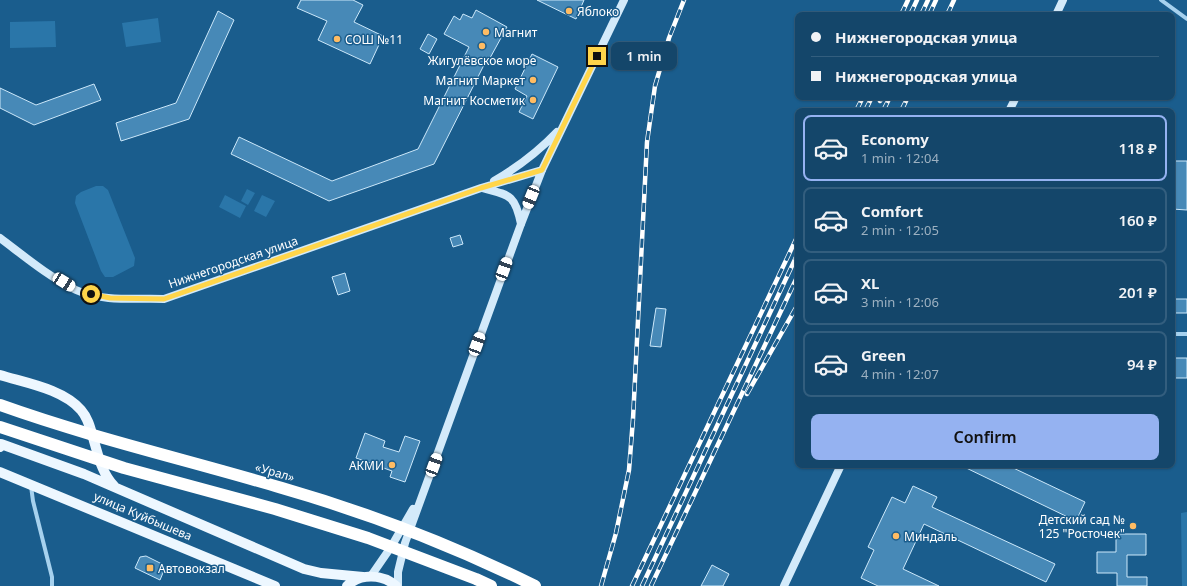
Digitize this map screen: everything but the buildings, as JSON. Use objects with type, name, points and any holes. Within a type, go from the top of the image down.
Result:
[{"type":"highway","name":"«Урал»","points":[[0,405],[158,453],[283,488],[414,532],[488,563],[535,586]]},
{"type":"highway","points":[[0,427],[124,468],[275,509],[368,538],[491,586]]},
{"type":"main road","name":"улица Куйбышева","points":[[0,375],[68,399],[82,410],[88,422],[106,478],[117,489]]},
{"type":"main road","name":"улица Куйбышева","points":[[1,446],[84,474],[304,569],[322,573],[386,579],[397,586]]},
{"type":"main road","name":"улица Куйбышева","points":[[0,472],[30,483],[275,586]]},
{"type":"main road","points":[[347,586],[367,577]]},
{"type":"street","points":[[397,586],[398,572],[405,543],[521,224],[542,170],[624,0]]},
{"type":"street","points":[[1057,12],[1063,0]]},
{"type":"street","points":[[1161,0],[1187,19]]},
{"type":"street","points":[[481,188],[514,169],[540,150],[562,127]]},
{"type":"street","points":[[481,188],[542,170]]},
{"type":"street","points":[[481,188],[507,194],[518,207],[521,224]]},
{"type":"street","name":"Нижнегородская улица","points":[[0,238],[38,266],[77,290],[110,298],[164,299],[481,188]]},
{"type":"street","points":[[1175,334],[1187,334]]},
{"type":"street","points":[[784,586],[840,468]]},
{"type":"street","points":[[30,483],[52,577],[52,586]]},
{"type":"street","points":[[367,577],[391,547],[424,491]]},
{"type":"shaded area","points":[[158,18],[161,42],[126,47],[122,23]]},
{"type":"shaded area","points":[[55,21],[56,47],[10,48],[10,22]]},
{"type":"shaded area","points":[[96,186],[103,186],[108,190],[135,258],[134,266],[113,277],[105,277],[101,271],[75,203],[76,196],[81,192]]},
{"type":"shaded area","points":[[247,189],[255,193],[248,205],[241,201]]},
{"type":"shaded area","points":[[225,195],[246,206],[240,218],[219,207]]},
{"type":"shaded area","points":[[262,195],[275,201],[266,217],[254,211]]},
{"type":"shaded area","points":[[1187,512],[1187,586],[1182,586],[1181,513]]},
{"type":"railway","points":[[601,586],[616,533],[629,470],[647,142],[655,86],[669,38],[684,0]]},
{"type":"railway","points":[[902,12],[908,0]]},
{"type":"railway","points":[[911,12],[917,0]]},
{"type":"railway","points":[[922,12],[928,0]]},
{"type":"railway","points":[[930,12],[936,0]]},
{"type":"railway","points":[[948,12],[954,0]]},
{"type":"railway","points":[[858,108],[862,100]]},
{"type":"railway","points":[[866,108],[870,100]]},
{"type":"railway","points":[[884,108],[888,100]]},
{"type":"railway","points":[[902,108],[906,100]]},
{"type":"railway","points":[[632,586],[795,241]]},
{"type":"railway","points":[[642,586],[795,259]]},
{"type":"railway","points":[[651,586],[795,281]]},
{"type":"railway","points":[[747,394],[795,309]]},
{"type":"place","name":"Яблоко","points":[[569,11]]},
{"type":"place","name":"Магнит","points":[[486,32]]},
{"type":"place","name":"СОШ №11","points":[[337,39]]},
{"type":"place","name":"Жигулёвское море","points":[[482,46]]},
{"type":"place","name":"Магнит Маркет","points":[[533,80]]},
{"type":"place","name":"Магнит Косметик","points":[[533,100]]},
{"type":"place","name":"АКМИ","points":[[392,465]]},
{"type":"place","name":"Детский сад № 125 \"Росточек\"","points":[[1133,526]]},
{"type":"place","name":"Миндаль","points":[[896,536]]},
{"type":"place","name":"Автовокзал","points":[[150,568]]},
{"type":"route","points":[[91,294],[110,298],[164,299],[481,188],[542,170],[597,56]]}]
